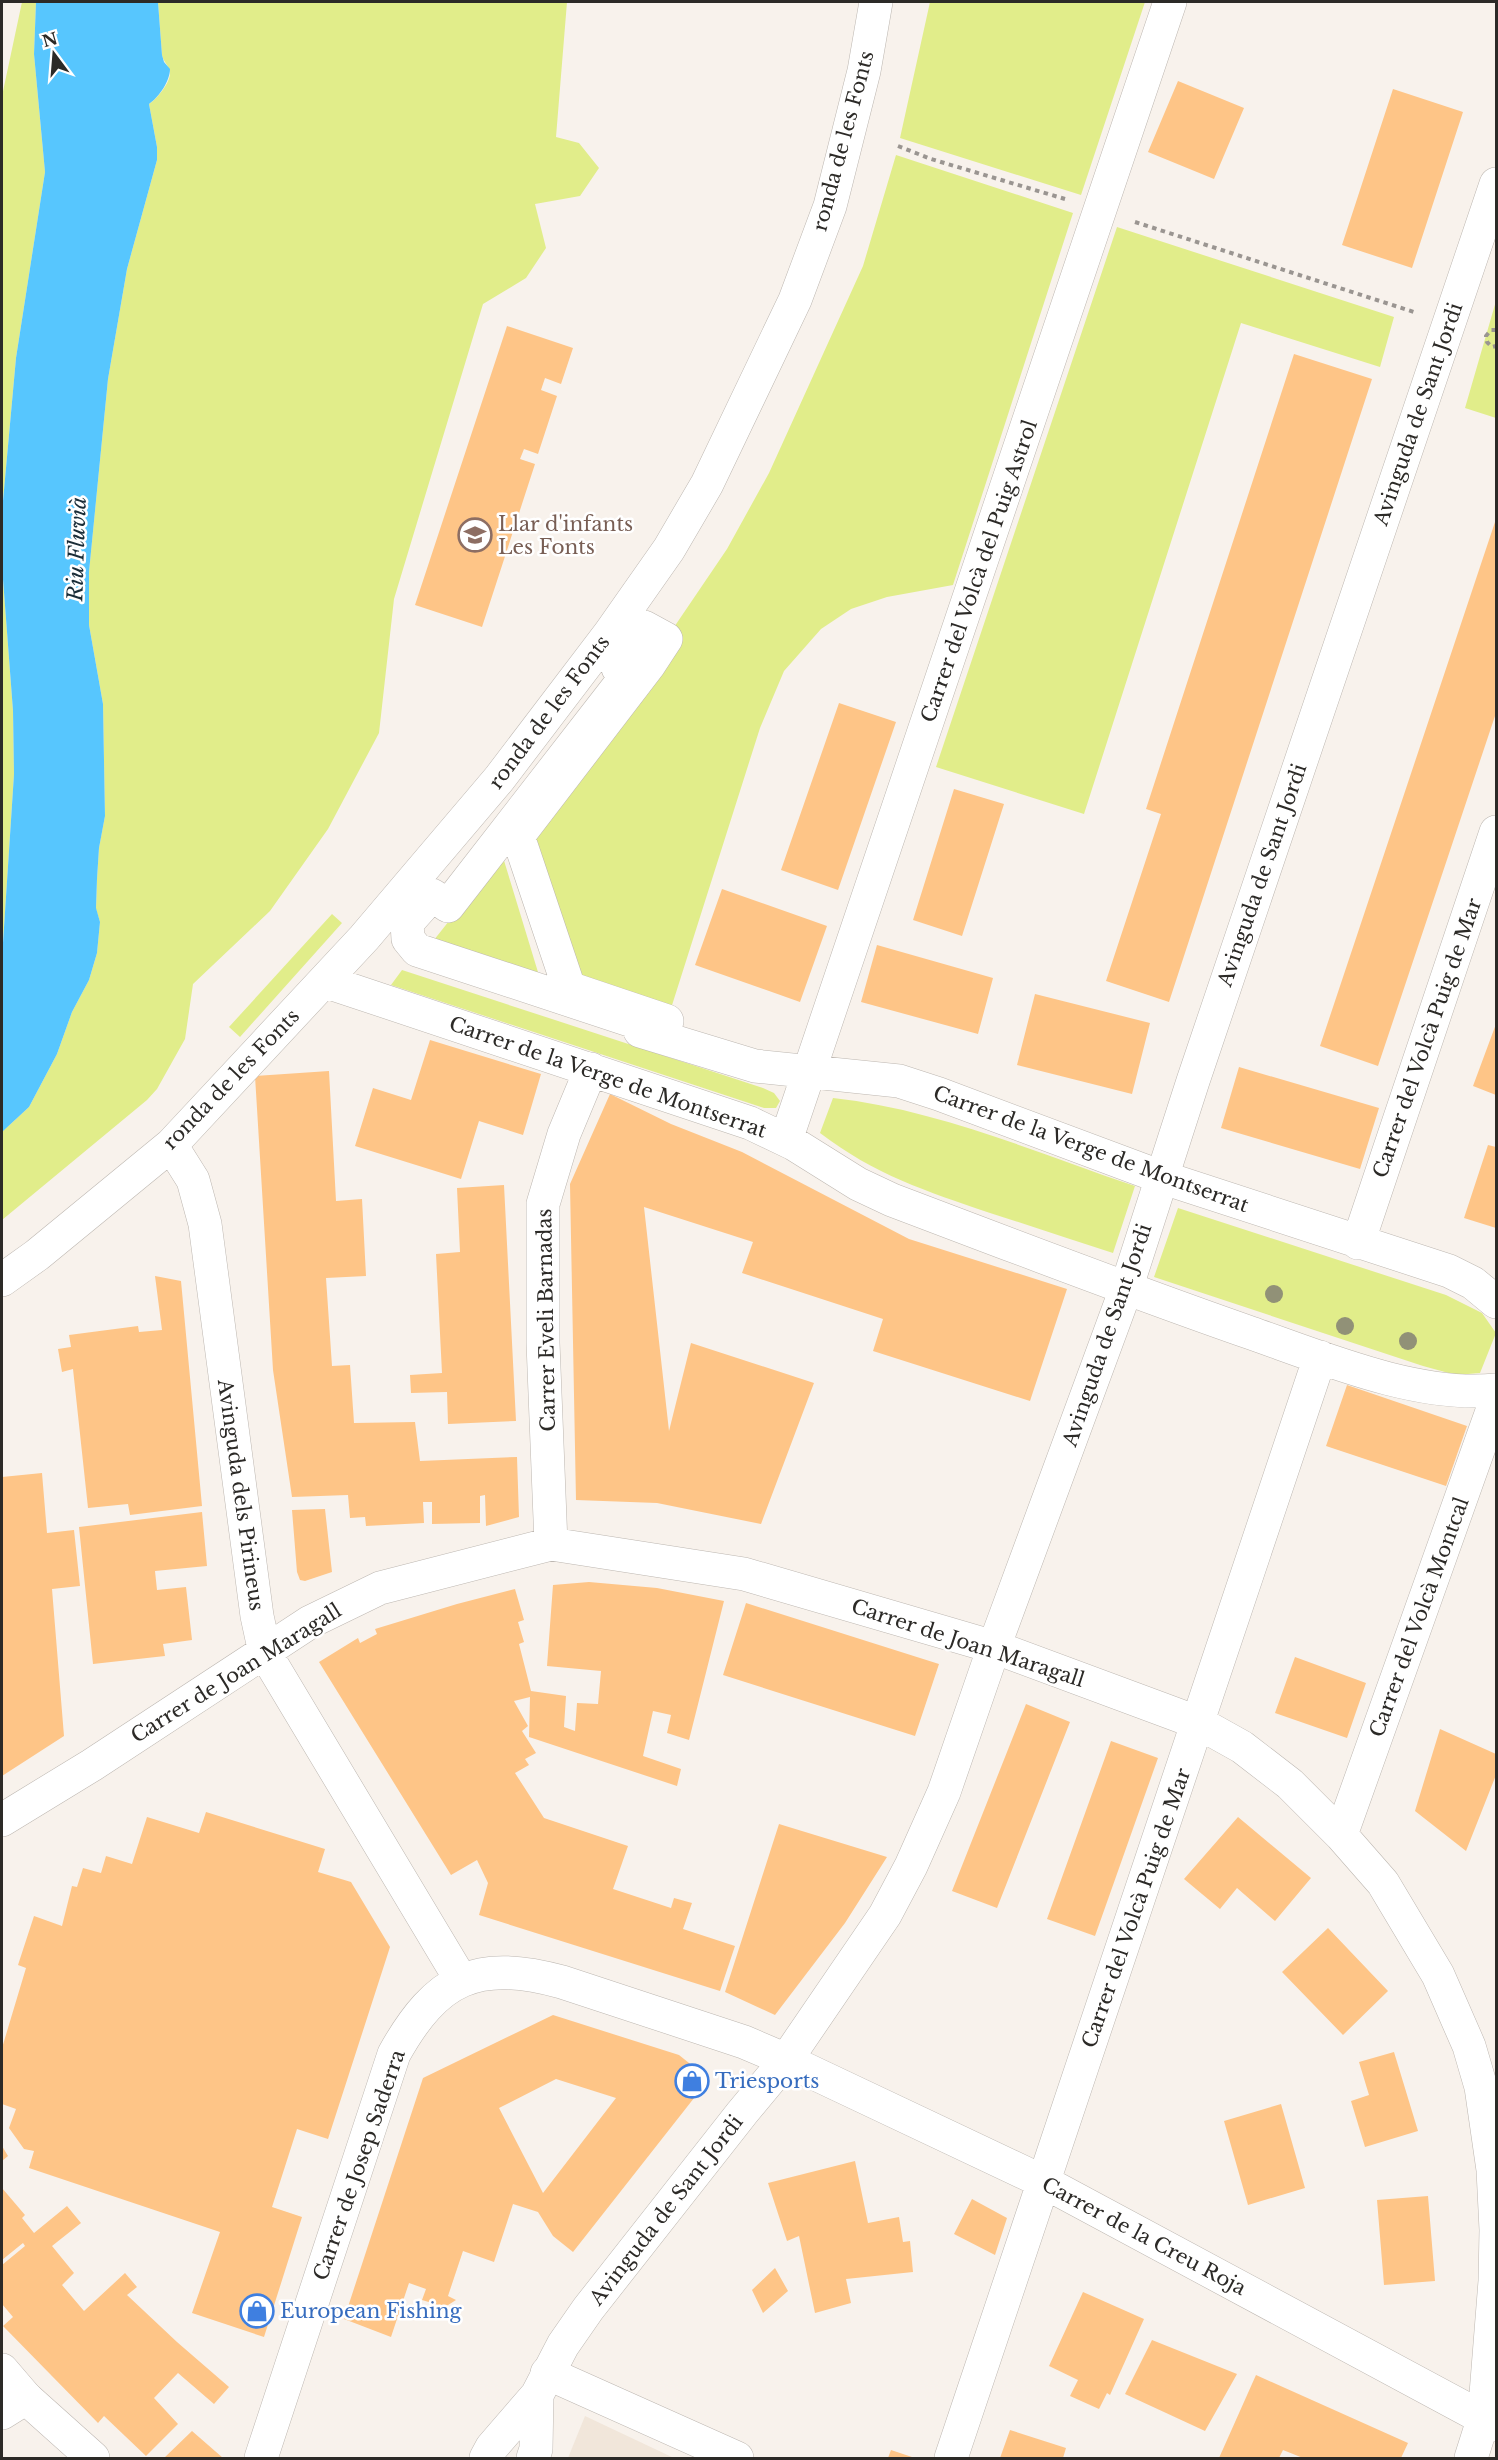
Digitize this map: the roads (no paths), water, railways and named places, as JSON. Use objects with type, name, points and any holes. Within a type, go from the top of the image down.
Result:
[{"type":"street","name":"ronda de les Fonts","points":[[2,1280],[37,1255],[171,1145],[364,938],[499,779],[557,704],[669,549],[707,484],[795,300],[830,206],[864,71],[876,2]]},
{"type":"street","name":"Carrer del Volcà del Puig Astrol","points":[[786,1140],[1170,2]]},
{"type":"street","name":"Avinguda de Sant Jordi","points":[[486,2458],[492,2447],[542,2384],[588,2309],[786,2060],[885,1915],[911,1866],[944,1792],[994,1647],[1126,1289],[1161,1177],[1497,184]]},
{"type":"street","points":[[644,627],[666,639],[649,665],[518,836],[568,988],[667,1021],[663,1031],[417,950],[408,939],[407,923],[432,895],[448,906],[625,678],[624,673],[618,668],[644,627]]},
{"type":"street","name":"Carrer del Volcà Puig de Mar","points":[[1358,1243],[1497,832]]},
{"type":"street","name":"Carrer de la Verge de Montserrat","points":[[364,938],[714,1055],[755,1066],[899,1081],[1161,1177],[1449,1271],[1473,1283],[1490,1294],[1497,1302]]},
{"type":"street","name":"Carrer de la Verge de Montserrat","points":[[324,981],[750,1123],[786,1140],[858,1184],[892,1200],[1126,1289],[1320,1357],[1421,1387],[1461,1393],[1497,1390]]},
{"type":"street","name":"Carrer Eveli Barnadas","points":[[551,1544],[543,1343],[543,1204],[564,1134],[591,1069]]},
{"type":"street","name":"Avinguda dels Pirineus","points":[[171,1145],[193,1180],[205,1224],[257,1616],[265,1653],[454,1984]]},
{"type":"street","name":"Carrer del Volcà Puig de Mar","points":[[951,2458],[1320,1357]]},
{"type":"street","name":"Carrer del Volcà Montcal","points":[[1341,1835],[1497,1400]]},
{"type":"street","name":"Carrer de Joan Maragall","points":[[2,1820],[92,1765],[310,1622],[380,1588],[551,1544],[744,1574],[994,1647],[1199,1723],[1242,1747],[1290,1784],[1341,1835],[1383,1883],[1419,1941],[1447,1995],[1469,2046],[1480,2087],[1493,2170],[1496,2230],[1490,2422]]},
{"type":"street","name":"Carrer de la Creu Roja","points":[[454,1984],[476,1974],[539,1976],[744,2042],[1044,2182],[1490,2422]]},
{"type":"street","name":"Carrer de Josep Saderra","points":[[261,2458],[387,2069],[403,2038],[418,2016],[454,1984]]},
{"type":"street","points":[[2,2370],[14,2406],[93,2458]]},
{"type":"street","points":[[1471,2458],[1490,2422],[1497,2376]]},
{"type":"street","points":[[533,2458],[536,2449],[542,2384],[737,2458]]},
{"type":"water","name":"Riu Fluvià","points":[[36,2],[158,2],[162,55],[170,69],[163,88],[149,104],[157,147],[157,160],[127,269],[108,379],[89,572],[89,625],[103,704],[105,816],[99,848],[97,879],[96,908],[100,922],[97,953],[89,980],[72,1012],[57,1054],[29,1107],[2,1132],[2,958],[14,774],[13,711],[2,566],[2,512],[16,358],[45,172],[34,54]]},
{"type":"place","name":"Llar d'infants Les Fonts","points":[[475,535]]},
{"type":"place","name":"Triesports","points":[[692,2081]]},
{"type":"place","name":"European Fishing","points":[[257,2311]]}]
